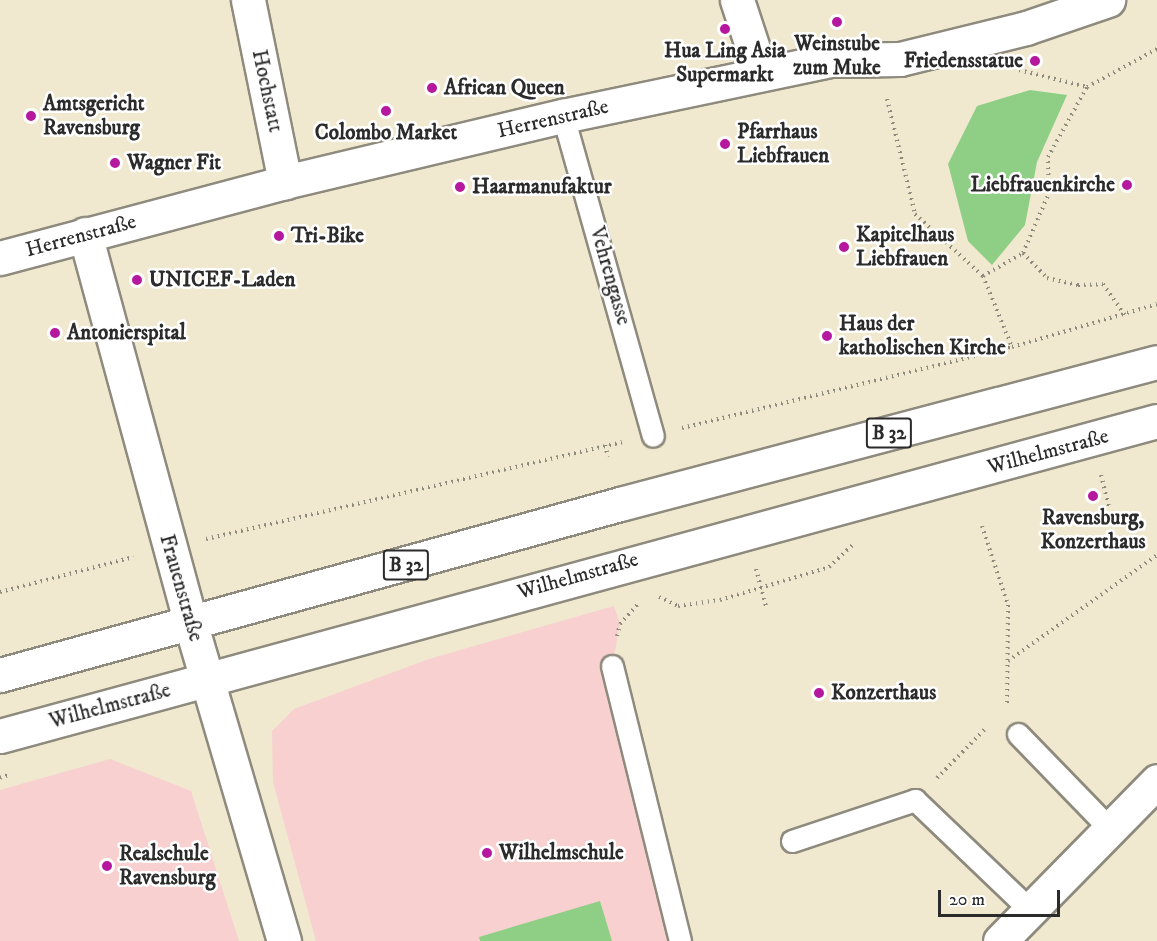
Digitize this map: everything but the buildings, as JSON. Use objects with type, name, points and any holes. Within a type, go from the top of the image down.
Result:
[{"type":"main road","name":"Hochstatt","points":[[248,0],[285,182]]},
{"type":"main road","points":[[737,0],[761,73]]},
{"type":"main road","name":"Herrenstraße","points":[[0,258],[285,182],[563,116],[831,60],[900,59],[1026,28],[1108,0]]},
{"type":"main road","name":"Frauenstraße","points":[[85,234],[191,625],[284,941]]},
{"type":"main road","name":"B 32","points":[[0,675],[191,625],[620,504],[1157,362]]},
{"type":"main road","name":"Wilhelmstraße","points":[[0,736],[636,560],[1087,443],[1157,421]]},
{"type":"main road","points":[[1000,941],[1157,782]]},
{"type":"lane","name":"Vehrengasse","points":[[563,116],[653,436]]},
{"type":"lane","points":[[612,666],[680,941]]},
{"type":"lane","points":[[1017,734],[1110,829]]},
{"type":"lane","points":[[792,841],[915,800],[1030,910]]},
{"type":"path","points":[[983,276],[1023,253],[1049,193],[1048,157],[1087,87]]},
{"type":"path","points":[[887,99],[915,214],[983,276],[1012,347]]},
{"type":"path","points":[[1023,253],[1047,278],[1078,285],[1103,284],[1125,316]]},
{"type":"path","points":[[605,445],[608,457]]},
{"type":"path","points":[[982,526],[1008,605],[1007,707],[1017,734]]},
{"type":"path","points":[[657,596],[678,606],[720,600],[830,567],[859,540]]},
{"type":"path","points":[[0,592],[140,555]]},
{"type":"path","points":[[1008,661],[1157,555]]},
{"type":"path","points":[[755,564],[766,606]]},
{"type":"path","points":[[612,666],[620,624],[645,597]]},
{"type":"path","points":[[1000,714],[1007,707]]},
{"type":"path","points":[[915,800],[993,722]]},
{"type":"shaded area","points":[[614,606],[620,624],[612,666],[680,941],[316,941],[273,782],[272,731],[294,709],[429,659]]},
{"type":"shaded area","name":"Realschule Ravensburg","points":[[110,759],[191,791],[239,941],[0,941],[0,790]]},
{"type":"green space","points":[[1030,90],[1067,95],[1037,162],[1025,225],[992,265],[968,241],[948,164],[977,106]]},
{"type":"green space","points":[[600,901],[612,941],[480,941],[479,937]]},
{"type":"place","name":"Weinstube zum Muke","points":[[837,22]]},
{"type":"place","name":"Hua Ling Asia Supermarkt","points":[[725,29]]},
{"type":"place","name":"Friedensstatue","points":[[1035,61]]},
{"type":"place","name":"African Queen","points":[[432,88]]},
{"type":"place","name":"Colombo Market","points":[[386,111]]},
{"type":"place","name":"Amtsgericht Ravensburg","points":[[31,116]]},
{"type":"place","name":"Pfarrhaus Liebfrauen","points":[[725,144]]},
{"type":"place","name":"Wagner Fit","points":[[115,163]]},
{"type":"place","name":"Liebfrauenkirche","points":[[1127,185]]},
{"type":"place","name":"Haarmanufaktur","points":[[460,187]]},
{"type":"place","name":"Tri-Bike","points":[[279,236]]},
{"type":"place","name":"Kapitelhaus Liebfrauen","points":[[844,247]]},
{"type":"place","name":"UNICEF-Laden","points":[[137,280]]},
{"type":"place","name":"Antonierspital","points":[[55,333]]},
{"type":"place","name":"Haus der katholischen Kirche","points":[[827,336]]},
{"type":"place","name":"Ravensburg, Konzerthaus","points":[[1093,496]]},
{"type":"place","name":"Konzerthaus","points":[[819,693]]},
{"type":"place","name":"Wilhelmschule","points":[[487,853]]},
{"type":"place","name":"Realschule Ravensburg","points":[[107,866]]}]
